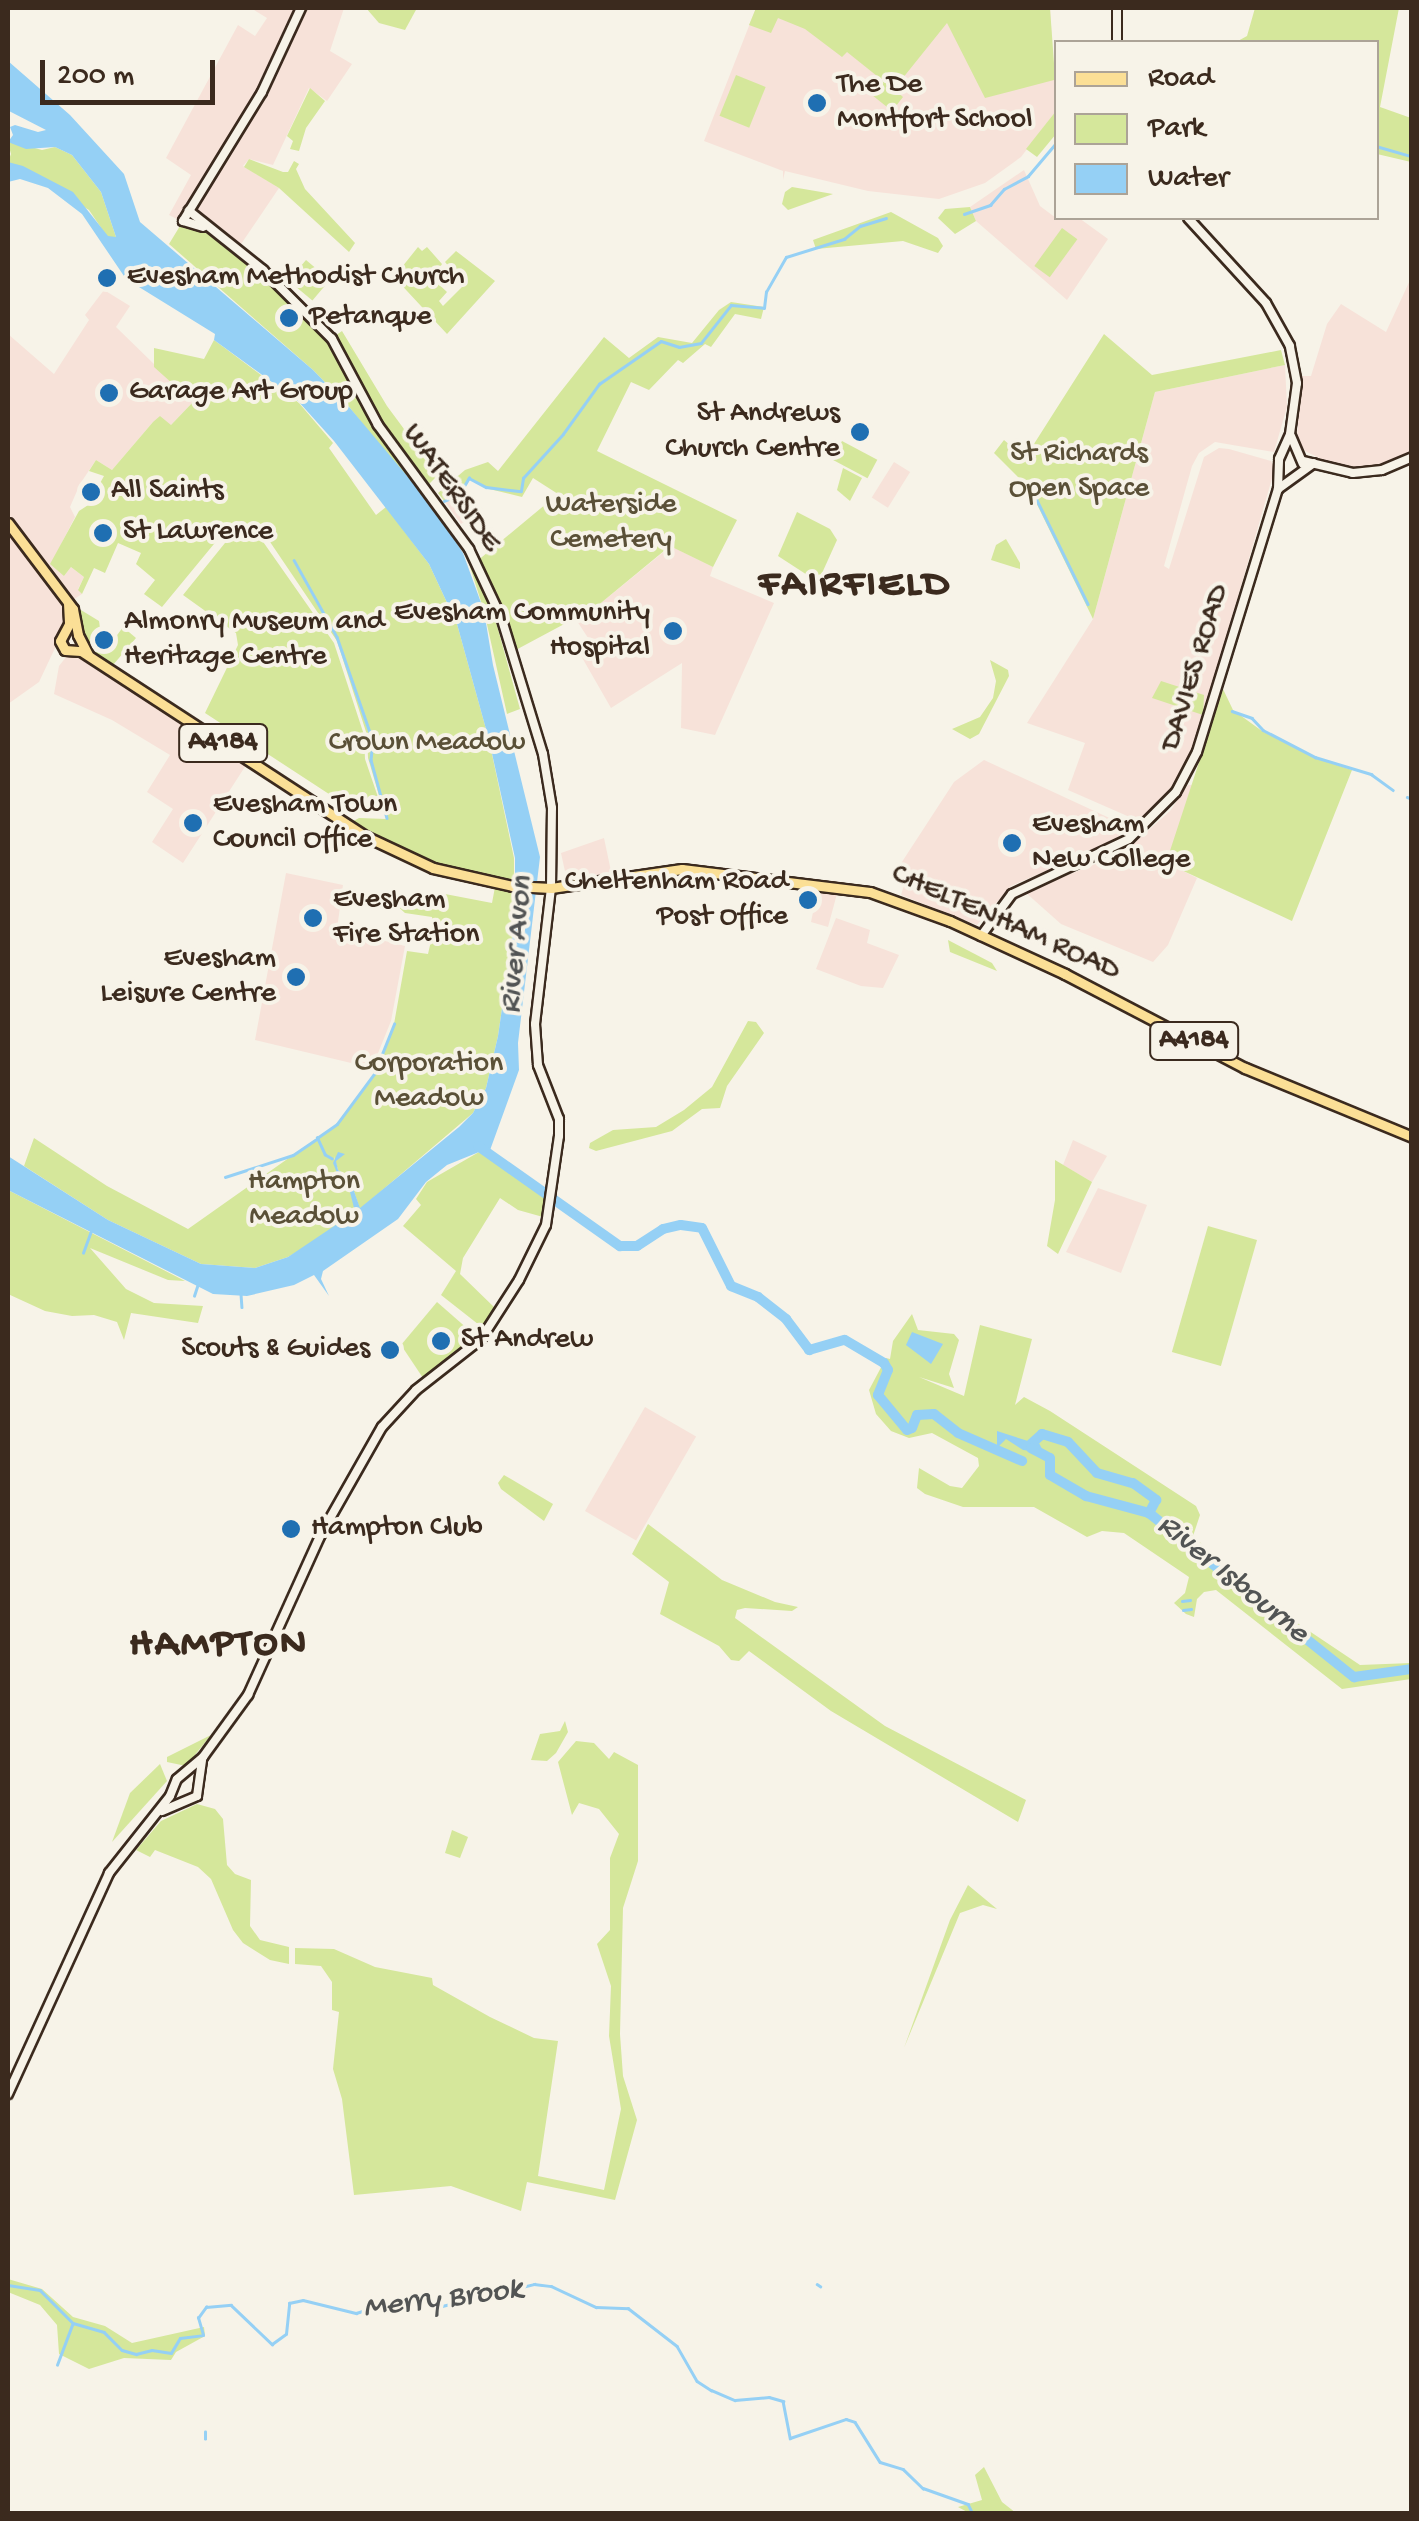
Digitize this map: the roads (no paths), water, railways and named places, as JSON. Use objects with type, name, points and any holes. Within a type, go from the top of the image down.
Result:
[{"type":"main road","points":[[189,211],[262,92],[300,8]]},
{"type":"main road","points":[[1117,8],[1117,40]]},
{"type":"main road","name":"WATERSIDE","points":[[187,1774],[254,1684],[320,1536],[382,1427],[416,1390],[481,1339],[542,1238],[550,1206],[559,1119],[538,1065],[534,1024],[549,888],[552,808],[543,754],[500,617],[470,549],[378,425],[332,339],[275,280],[189,211],[183,220],[213,231]]},
{"type":"main road","name":"DAVIES ROAD","points":[[981,936],[1012,894],[1129,838],[1176,792],[1198,752],[1278,490],[1282,470],[1279,460],[1286,452],[1297,383],[1280,324],[1190,220]]},
{"type":"main road","points":[[1290,434],[1300,464]]},
{"type":"main road","points":[[1286,452],[1300,464]]},
{"type":"main road","points":[[1282,470],[1314,463],[1352,474],[1382,470],[1412,457]]},
{"type":"main road","name":"DAVIES ROAD","points":[[1278,490],[1300,464]]},
{"type":"main road","name":"A4184","points":[[8,523],[68,602],[90,657]]},
{"type":"main road","points":[[64,633],[79,637],[74,650],[62,646],[64,633],[70,618],[68,602]]},
{"type":"main road","name":"A4184","points":[[74,650],[90,657]]},
{"type":"main road","name":"CHELTENHAM ROAD","points":[[90,657],[356,829],[432,868],[498,884],[549,888],[673,869],[728,872],[870,892],[1065,974],[1245,1068],[1412,1137]]},
{"type":"main road","points":[[158,1813],[197,1796],[203,1757]]},
{"type":"main road","points":[[8,2094],[122,1851],[158,1813],[177,1779],[187,1774],[199,1781]]},
{"type":"main road","points":[[174,1789],[186,1800]]},
{"type":"water","name":"River Avon","points":[[8,61],[70,115],[124,174],[140,222],[313,370],[350,408],[434,508],[463,553],[484,611],[493,665],[540,857],[518,1043],[519,1070],[489,1153],[479,1152],[447,1165],[426,1182],[398,1219],[323,1271],[321,1279],[329,1296],[314,1275],[294,1285],[247,1296],[213,1294],[8,1190],[8,1156],[108,1220],[201,1264],[255,1268],[288,1257],[355,1212],[347,1180],[337,1173],[333,1163],[338,1152],[345,1154],[336,1161],[338,1170],[349,1177],[360,1208],[459,1127],[473,1113],[486,1088],[498,1036],[515,919],[515,858],[489,740],[457,624],[429,564],[334,441],[298,401],[214,340],[215,334],[126,279],[82,214],[48,188],[20,179],[8,182],[8,162],[23,166],[73,192],[108,236],[116,237],[101,192],[72,155],[55,147],[26,149],[8,142],[13,135],[10,127],[15,125],[38,132],[46,130],[9,111]]},
{"type":"water","points":[[912,1332],[943,1344],[931,1364],[906,1345]]},
{"type":"water","points":[[997,1431],[1028,1441],[1036,1437],[1044,1453],[1023,1450],[1006,1439],[997,1448]]},
{"type":"waterway","points":[[964,214],[990,205],[1004,189],[1028,176],[1054,145]]},
{"type":"waterway","points":[[1379,147],[1412,156]]},
{"type":"waterway","points":[[444,501],[459,495],[469,478],[486,487],[521,491],[523,478],[563,434],[599,384],[661,341],[679,347],[701,343],[731,305],[764,308],[766,292],[786,257],[844,239],[860,226],[886,218]]},
{"type":"waterway","points":[[1036,498],[1088,604]]},
{"type":"waterway","points":[[294,560],[337,637],[373,741],[371,760],[387,818]]},
{"type":"waterway","points":[[1232,711],[1252,718],[1263,730],[1315,757],[1371,774],[1393,790]]},
{"type":"waterway","points":[[1407,797],[1412,799]]},
{"type":"waterway","points":[[332,1159],[325,1155],[317,1138],[337,1124],[374,1074],[394,1024]]},
{"type":"waterway","points":[[225,1177],[293,1155],[315,1140]]},
{"type":"waterway","name":"River Isbourne","points":[[478,1146],[620,1246],[637,1246],[663,1229],[681,1225],[702,1228],[731,1286],[758,1297],[786,1319],[809,1350],[845,1340],[884,1363],[888,1370],[878,1395],[907,1430],[912,1428],[917,1415],[934,1414],[958,1433],[1022,1461]]},
{"type":"waterway","points":[[83,1253],[91,1231]]},
{"type":"waterway","points":[[194,1296],[198,1284]]},
{"type":"waterway","points":[[241,1294],[242,1307]]},
{"type":"waterway","points":[[1031,1444],[1042,1434],[1068,1442],[1097,1473],[1133,1483],[1156,1500],[1149,1513]]},
{"type":"waterway","name":"River Isbourne","points":[[1031,1448],[1050,1458],[1050,1475],[1086,1496],[1149,1513],[1354,1677],[1412,1669]]},
{"type":"waterway","points":[[1182,1601],[1190,1600]]},
{"type":"waterway","points":[[1183,1610],[1191,1609]]},
{"type":"waterway","name":"Merry Brook","points":[[8,2285],[40,2290],[73,2323],[104,2332],[122,2350],[136,2354],[152,2350],[171,2353],[180,2338],[203,2335],[198,2318],[206,2307],[231,2305],[272,2344],[286,2334],[289,2303],[303,2300],[356,2313],[393,2302],[442,2306],[534,2284],[551,2286],[596,2307],[628,2308],[677,2346],[697,2381],[711,2390],[735,2400],[769,2397],[783,2401],[790,2438],[846,2419],[855,2422],[880,2462],[903,2469],[923,2488],[968,2504],[972,2512],[995,2514]]},
{"type":"waterway","points":[[57,2365],[72,2325]]},
{"type":"waterway","points":[[205,2432],[205,2439]]},
{"type":"place","name":"The De Montfort School","points":[[817,103]]},
{"type":"place","name":"Evesham Methodist Church","points":[[107,278]]},
{"type":"place","name":"Petanque","points":[[289,318]]},
{"type":"place","name":"Garage Art Group","points":[[109,393]]},
{"type":"place","name":"St Andrews Church Centre","points":[[860,432]]},
{"type":"place","name":"All Saints","points":[[91,492]]},
{"type":"place","name":"St Lawrence","points":[[103,533]]},
{"type":"place","name":"Evesham Community Hospital","points":[[673,631]]},
{"type":"place","name":"Almonry Museum and Heritage Centre","points":[[104,640]]},
{"type":"place","name":"Evesham Town Council Office","points":[[193,823]]},
{"type":"place","name":"Evesham New College","points":[[1012,843]]},
{"type":"place","name":"Cheltenham Road Post Office","points":[[808,900]]},
{"type":"place","name":"Evesham Fire Station","points":[[313,918]]},
{"type":"place","name":"Evesham Leisure Centre","points":[[296,977]]},
{"type":"place","name":"St Andrew","points":[[441,1341]]},
{"type":"place","name":"Scouts & Guides","points":[[390,1350]]},
{"type":"place","name":"Hampton Club","points":[[291,1529]]},
{"type":"district","name":"FAIRFIELD","points":[[855,586]]},
{"type":"district","name":"HAMPTON","points":[[219,1646]]},
{"type":"park label","name":"St Richards Open Space","points":[[1079,472]]},
{"type":"park label","name":"Waterside Cemetery","points":[[611,523]]},
{"type":"park label","name":"Crown Meadow","points":[[427,744]]},
{"type":"park label","name":"Corporation Meadow","points":[[429,1082]]},
{"type":"park label","name":"Hampton Meadow","points":[[304,1200]]}]
